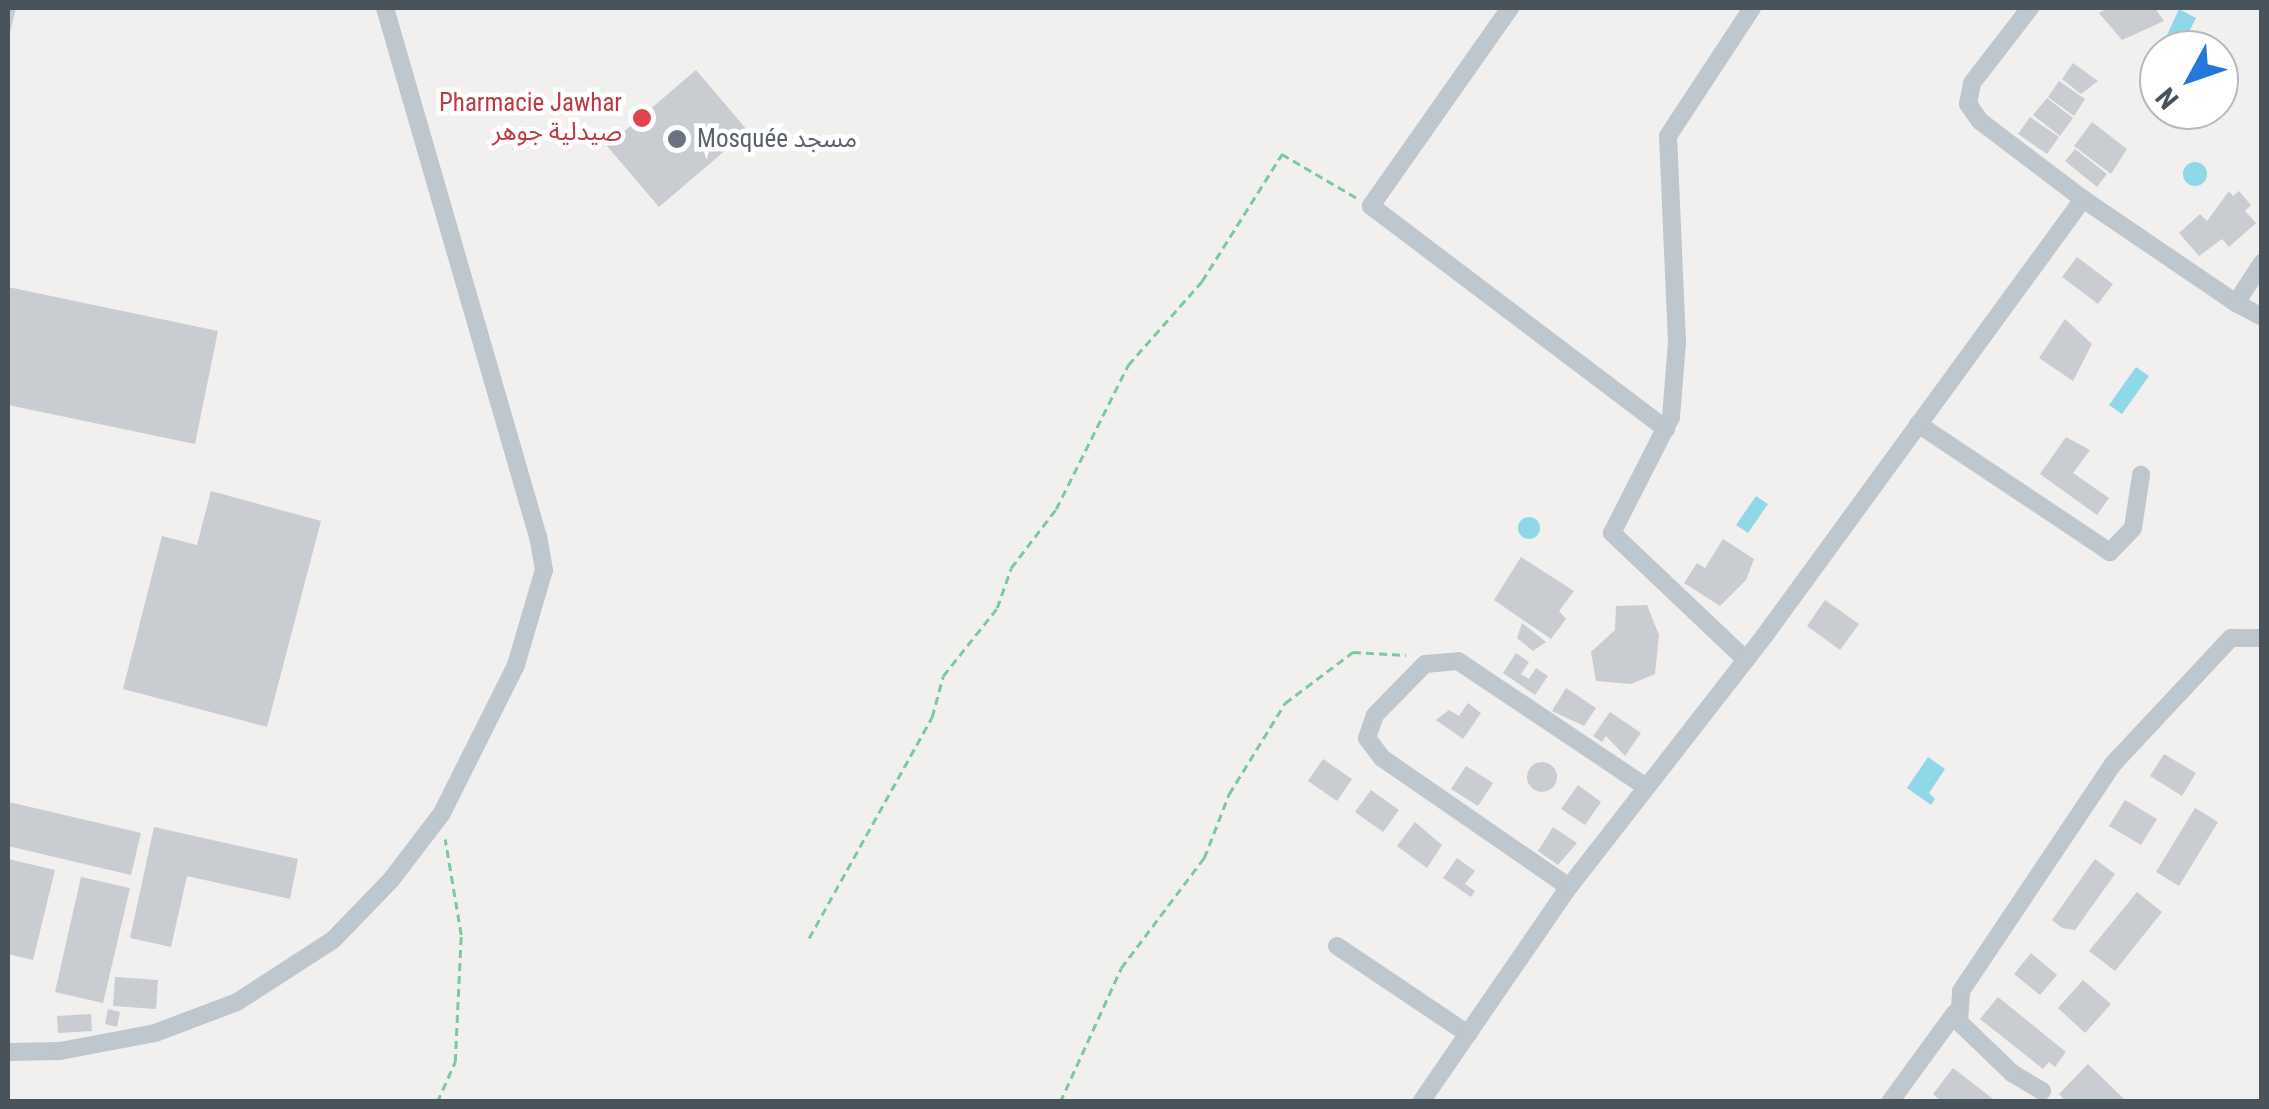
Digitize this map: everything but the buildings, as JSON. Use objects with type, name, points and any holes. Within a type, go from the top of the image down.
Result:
[{"type":"street","points":[[8,1052],[60,1051],[155,1033],[260,989],[365,910],[442,812],[505,694],[544,570],[385,8]]},
{"type":"street","points":[[1510,8],[1372,206],[1666,429]]},
{"type":"street","points":[[1746,660],[1612,533],[1666,429],[1677,342],[1668,136],[1752,8]]},
{"type":"street","points":[[2030,8],[1972,83],[1968,104],[1980,122],[2083,199],[2262,317]]},
{"type":"street","points":[[1421,1102],[1568,887],[1746,660],[2083,199]]},
{"type":"street","points":[[2236,302],[2262,264]]},
{"type":"street","points":[[1918,424],[2110,552],[2132,528],[2141,475]]},
{"type":"street","points":[[1890,1102],[1954,1013],[1982,958],[2114,764],[2231,638],[2262,638]]},
{"type":"street","points":[[1568,887],[1382,758],[1367,738],[1375,715],[1425,664],[1458,661],[1644,786]]},
{"type":"street","points":[[1337,946],[1468,1034]]},
{"type":"street","points":[[1954,1013],[2012,1073],[2042,1091]]},
{"type":"path","points":[[809,938],[924,734],[943,676],[997,608],[1011,568],[1056,509],[1128,366],[1202,282],[1282,154],[1372,206]]},
{"type":"path","points":[[1060,1102],[1120,968],[1204,858],[1229,794],[1285,703],[1353,652],[1409,656]]},
{"type":"path","points":[[437,1102],[455,1062],[462,935],[450,897],[442,812]]},
{"type":"water","points":[[2179,9],[2196,18],[2190,30],[2169,30]]},
{"type":"water","points":[[2195,162],[2207,174],[2195,186],[2183,174]]},
{"type":"water","points":[[2136,367],[2149,376],[2122,414],[2109,405]]},
{"type":"water","points":[[1756,496],[1768,504],[1748,533],[1736,525]]},
{"type":"water","points":[[1529,517],[1537,520],[1537,536],[1529,539],[1521,536],[1518,528],[1521,520]]},
{"type":"water","points":[[1928,757],[1945,769],[1929,793],[1935,799],[1931,805],[1907,788]]},
{"type":"place","name":"Pharmacie Jawhar صيدلية جوهر","points":[[642,118]]},
{"type":"place","name":"Mosquée مسجد","points":[[677,139]]}]
